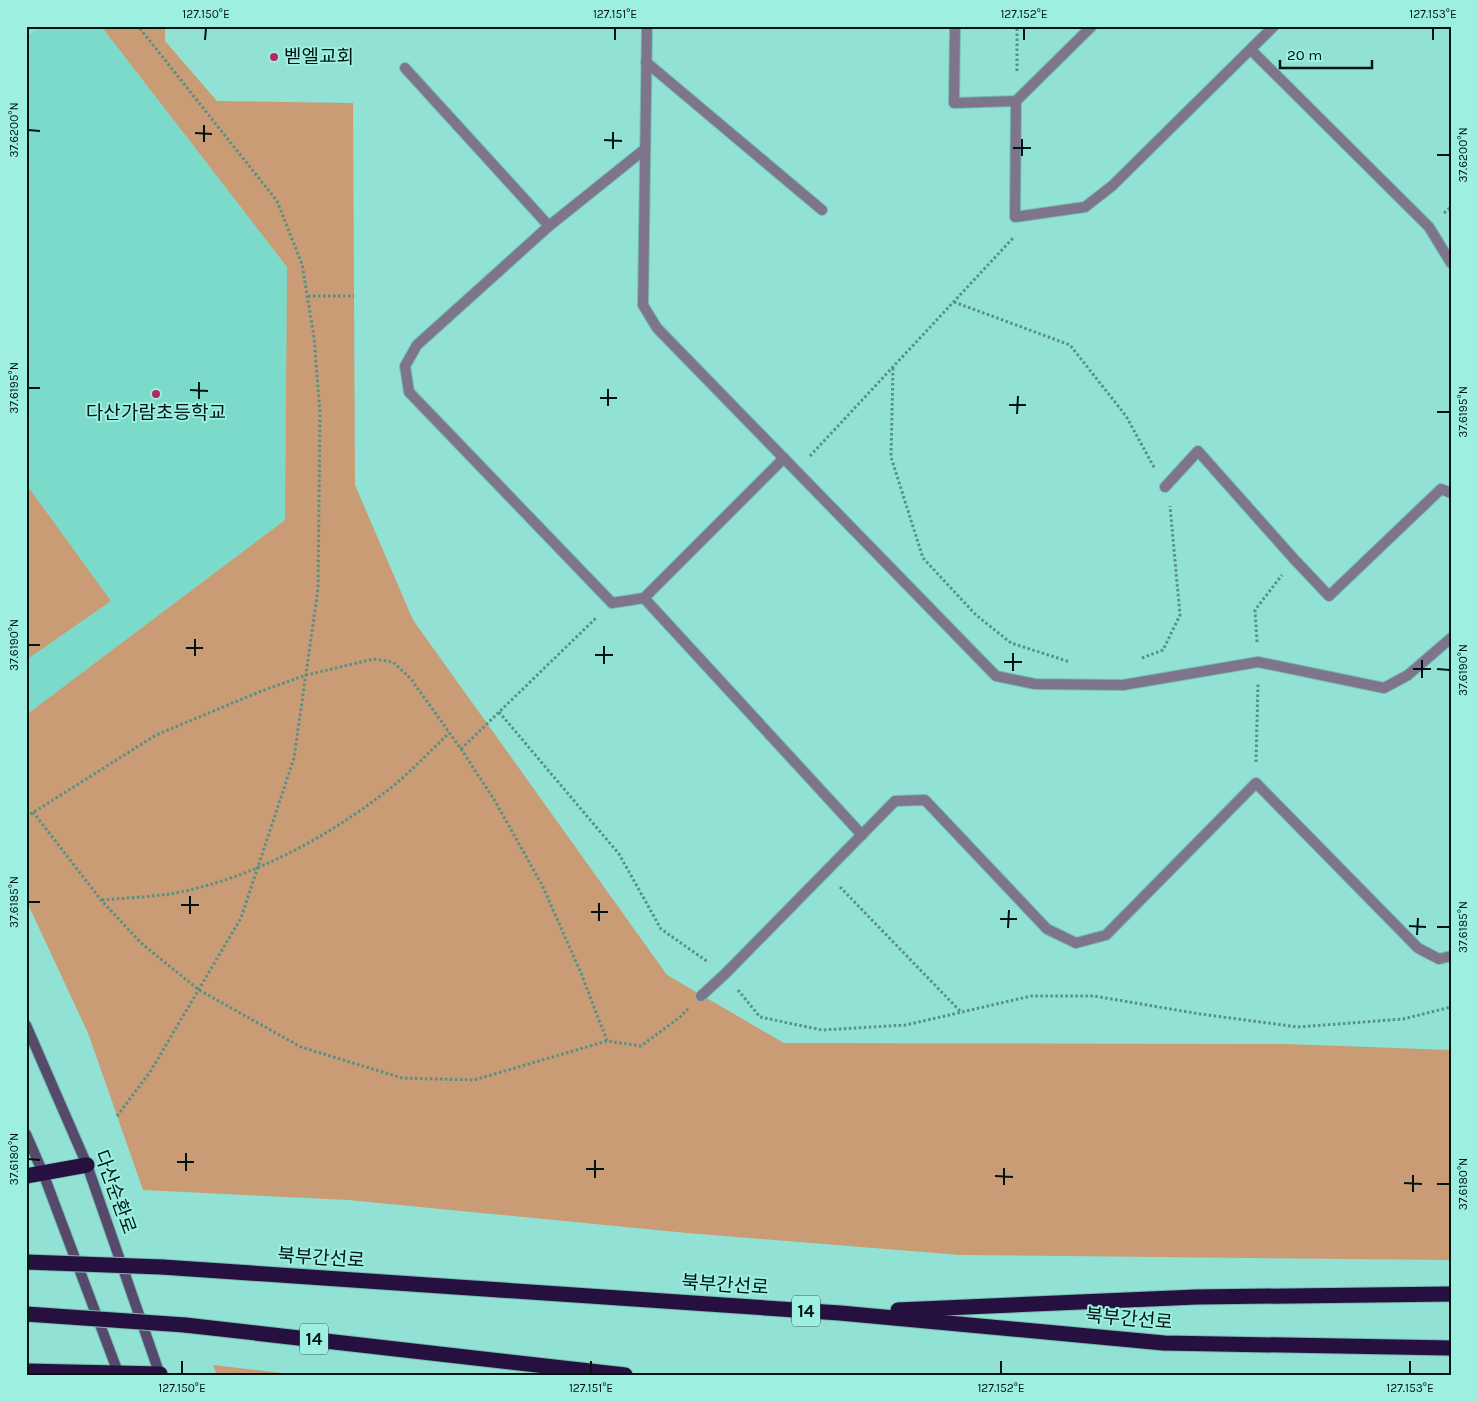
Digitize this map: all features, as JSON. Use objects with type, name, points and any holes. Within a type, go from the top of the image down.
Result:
[{"type":"highway","points":[[26,1176],[88,1165]]},
{"type":"highway","name":"북부간선로","points":[[26,1262],[162,1267],[840,1313],[1164,1343],[1451,1348]]},
{"type":"highway","points":[[840,1313],[1196,1296],[1451,1294]]},
{"type":"highway","name":"14","points":[[26,1314],[185,1325],[625,1375]]},
{"type":"highway","points":[[26,1371],[160,1374]]},
{"type":"street","name":"다산순환로","points":[[26,1025],[88,1165],[160,1374]]},
{"type":"street","points":[[26,1134],[43,1173],[118,1374]]},
{"type":"lane","points":[[647,26],[643,305],[657,328],[996,676],[1036,684],[1123,685],[1258,662],[1384,688],[1408,675],[1451,638]]},
{"type":"lane","points":[[955,26],[954,103],[1016,101],[1092,26]]},
{"type":"lane","points":[[1016,101],[1015,216],[1085,207],[1112,186],[1274,26]]},
{"type":"lane","points":[[1251,50],[1429,227],[1451,263]]},
{"type":"lane","points":[[646,62],[822,210]]},
{"type":"lane","points":[[404,68],[549,226]]},
{"type":"lane","points":[[645,149],[549,226],[417,345],[405,366],[409,392],[612,603],[644,598],[784,458]]},
{"type":"lane","points":[[1165,487],[1198,451],[1329,596],[1441,489],[1451,493]]},
{"type":"lane","points":[[644,598],[862,835]]},
{"type":"lane","points":[[701,996],[895,802],[925,800],[1047,929],[1076,942],[1106,935],[1256,782],[1418,948],[1439,959],[1451,956]]},
{"type":"path","points":[[117,1116],[150,1072],[241,918],[294,758],[318,589],[320,413],[314,336],[302,264],[277,200],[138,26]]},
{"type":"path","points":[[1016,101],[1017,26]]},
{"type":"path","points":[[796,470],[1014,237],[1015,216]]},
{"type":"path","points":[[308,296],[354,296]]},
{"type":"path","points":[[954,302],[1070,345],[1126,416],[1165,487],[1169,495],[1180,614],[1163,650],[1137,660]]},
{"type":"path","points":[[893,368],[891,457],[923,558],[976,615],[1011,644],[1075,663]]},
{"type":"path","points":[[1256,782],[1258,662],[1255,610],[1294,559]]},
{"type":"path","points":[[461,749],[612,603]]},
{"type":"path","points":[[26,816],[156,735],[259,692],[306,675],[374,659],[393,662],[412,679],[495,801],[542,885],[581,973],[607,1041]]},
{"type":"path","points":[[499,712],[619,854],[661,929],[725,974],[760,1017],[822,1030],[906,1025],[1031,996],[1094,996],[1200,1014],[1298,1027],[1403,1019],[1451,1007]]},
{"type":"path","points":[[101,900],[170,894],[213,884],[258,868],[326,833],[389,790],[449,734]]},
{"type":"path","points":[[33,812],[101,900],[141,943],[198,990],[301,1047],[402,1078],[474,1080],[607,1041],[641,1046],[680,1017],[701,996]]},
{"type":"path","points":[[826,872],[961,1012]]},
{"type":"shaded area","name":"다산가람초등학교","points":[[42,26],[101,26],[287,267],[285,520],[26,715],[26,37]]},
{"type":"shaded area","points":[[101,26],[165,26],[165,41],[217,101],[353,103],[355,485],[413,620],[667,975],[784,1043],[1287,1044],[1451,1050],[1451,1260],[960,1255],[687,1233],[348,1200],[143,1190],[88,1033],[26,900],[26,715],[285,520],[287,267]]},
{"type":"shaded area","points":[[26,484],[111,601],[26,660]]},
{"type":"shaded area","points":[[213,1365],[299,1375],[217,1375]]},
{"type":"place","name":"벧엘교회","points":[[274,57]]},
{"type":"place","name":"다산가람초등학교","points":[[156,394]]}]
